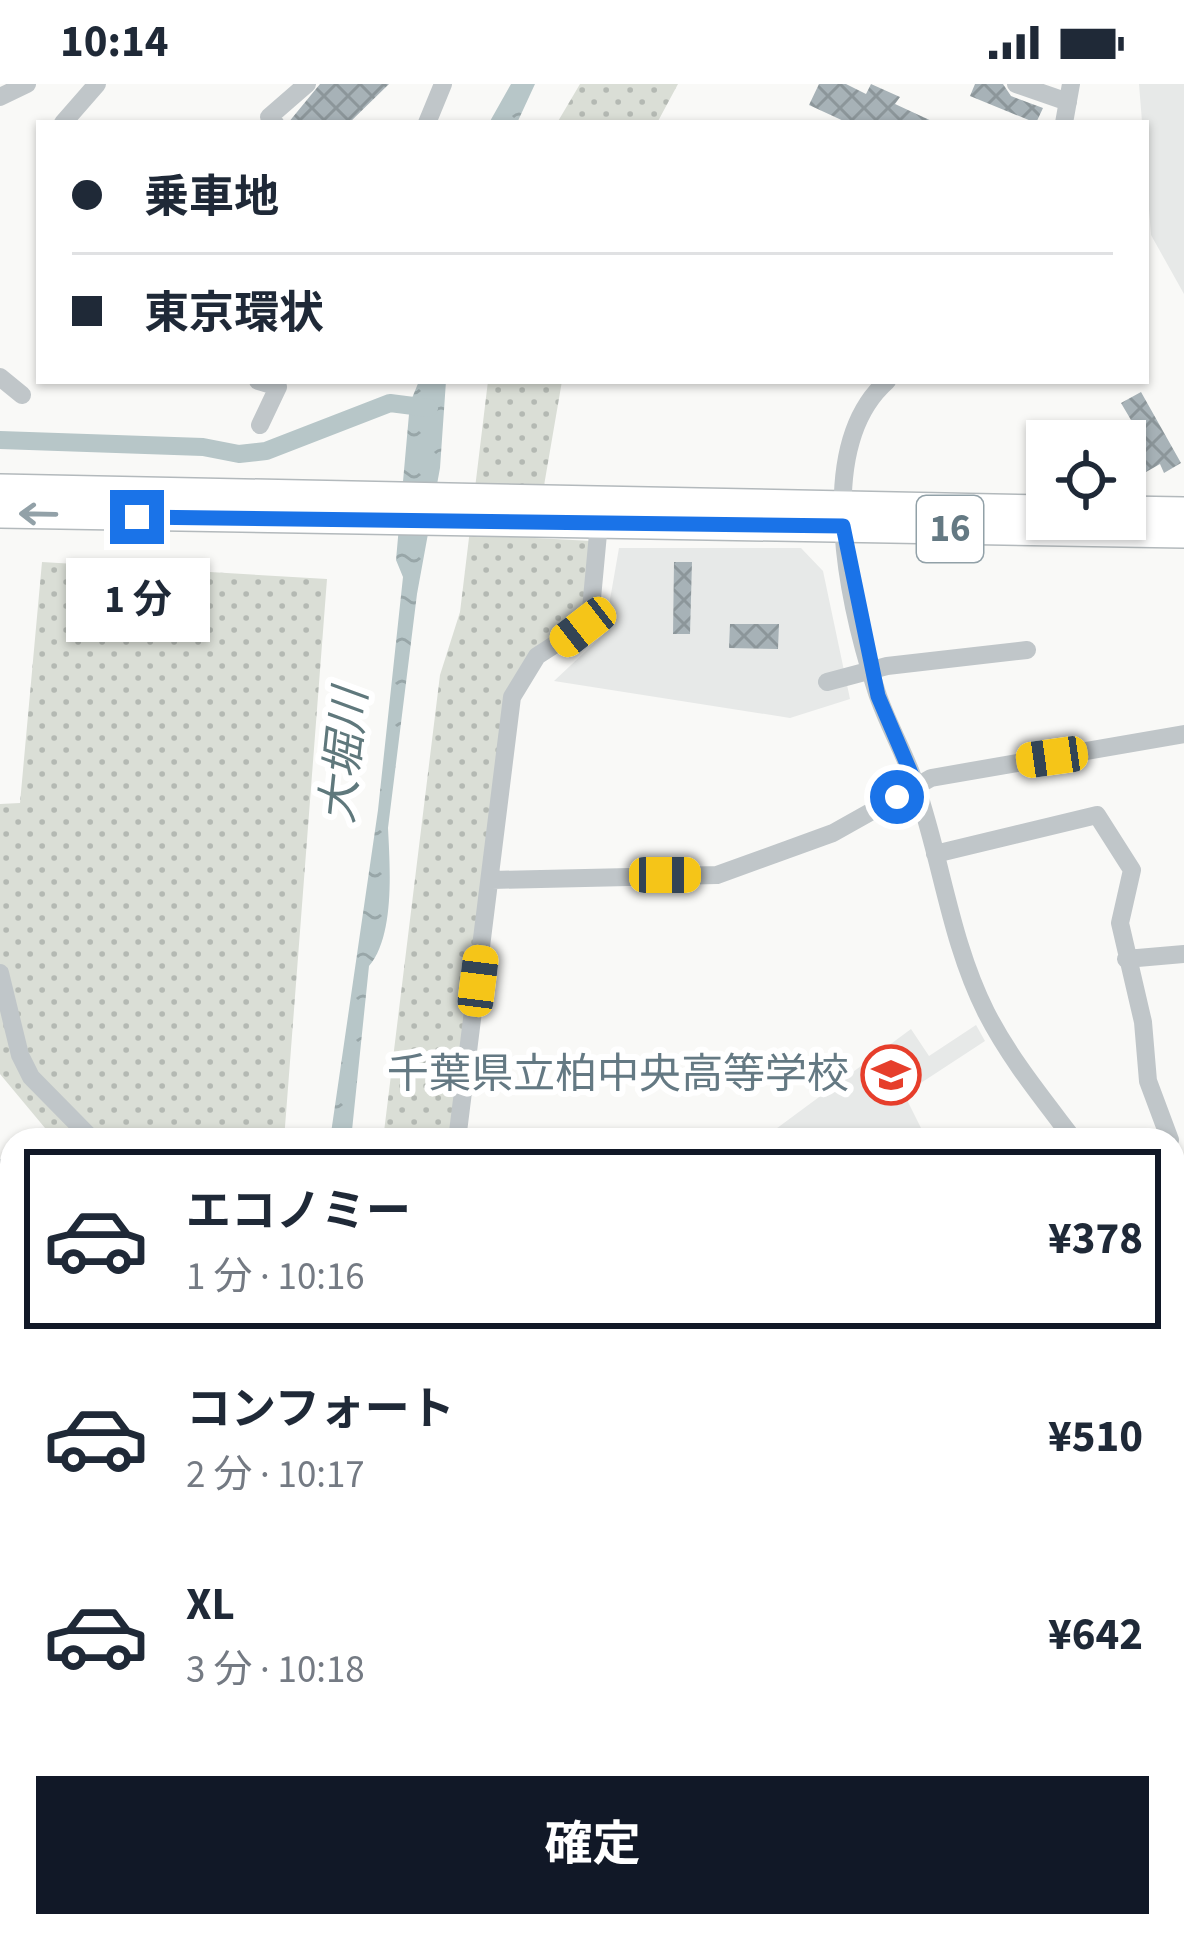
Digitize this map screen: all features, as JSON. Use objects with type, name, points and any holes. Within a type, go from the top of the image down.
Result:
[{"type":"highway","name":"16","points":[[0,488],[364,510]]},
{"type":"highway","name":"16","points":[[474,509],[599,523],[1026,510]]},
{"type":"highway","name":"16","points":[[0,514],[474,509],[844,516],[1184,534]]},
{"type":"highway","points":[[1146,510],[1184,511]]},
{"type":"street","points":[[0,98],[27,84]]},
{"type":"street","points":[[66,120],[97,84]]},
{"type":"street","points":[[272,120],[269,117],[307,84]]},
{"type":"street","points":[[428,120],[443,84]]},
{"type":"street","points":[[1016,84],[1070,93]]},
{"type":"street","points":[[0,376],[22,394]]},
{"type":"street","points":[[260,425],[280,384]]},
{"type":"street","points":[[884,384],[857,417],[844,516],[871,671],[916,785],[955,934],[986,1010],[1007,1050],[1065,1128]]},
{"type":"street","points":[[459,1128],[512,697],[537,656],[583,627],[591,609],[599,523]]},
{"type":"street","points":[[827,682],[871,671],[1028,650]]},
{"type":"street","points":[[492,880],[717,875],[833,833],[916,785],[952,772],[1184,734]]},
{"type":"street","points":[[935,854],[1097,815],[1132,870],[1120,923],[1144,1022],[1148,1081],[1166,1128]]},
{"type":"street","points":[[1126,958],[1184,954]]},
{"type":"street","points":[[0,973],[27,1057],[83,1128]]},
{"type":"shaded area","points":[[1139,84],[1184,84],[1184,294],[1151,235],[1149,120],[1142,120]]},
{"type":"shaded area","points":[[619,548],[801,548],[823,571],[850,699],[790,718],[554,681],[604,634]]},
{"type":"shaded area","name":"千葉県立柏中央高等学校","points":[[976,1025],[985,1041],[904,1094],[921,1128],[777,1128],[911,1029],[929,1056]]},
{"type":"green space","points":[[580,84],[678,84],[659,120],[559,120]]},
{"type":"green space","points":[[488,384],[561,384],[535,538],[592,541],[585,600],[561,634],[525,660],[453,1128],[384,1128],[440,675],[460,612]]},
{"type":"green space","points":[[42,562],[327,579],[285,1128],[45,1128],[0,1074],[0,804],[20,803]]},
{"type":"water","points":[[511,84],[535,84],[518,120],[491,120]]},
{"type":"water","points":[[418,384],[446,384],[440,468],[417,594],[388,828],[387,919],[369,966],[352,1128],[332,1128],[378,810],[403,577],[396,560],[410,403]]},
{"type":"building","points":[[320,84],[389,84],[352,120],[290,120]]},
{"type":"building","points":[[819,84],[846,84],[866,94],[871,84],[900,97],[895,104],[930,120],[842,120],[809,105]]},
{"type":"building","points":[[975,84],[1003,84],[1011,96],[1043,108],[1037,120],[1029,120],[970,96]]},
{"type":"building","points":[[1141,392],[1181,463],[1164,473],[1160,464],[1146,472],[1146,420],[1131,420],[1121,403]]},
{"type":"building","points":[[674,562],[692,562],[690,634],[673,634]]},
{"type":"building","points":[[730,624],[779,624],[778,649],[729,648]]},
{"type":"waterway","points":[[0,440],[203,447],[239,454],[266,451],[390,403],[429,408]]},
{"type":"place","name":"千葉県立柏中央高等学校","points":[[891,1075]]},
{"type":"route","points":[[137,517],[843,526],[860,629],[878,696],[916,785],[897,797]]},
{"type":"water label","name":"大堀川","points":[[345,756]]}]
